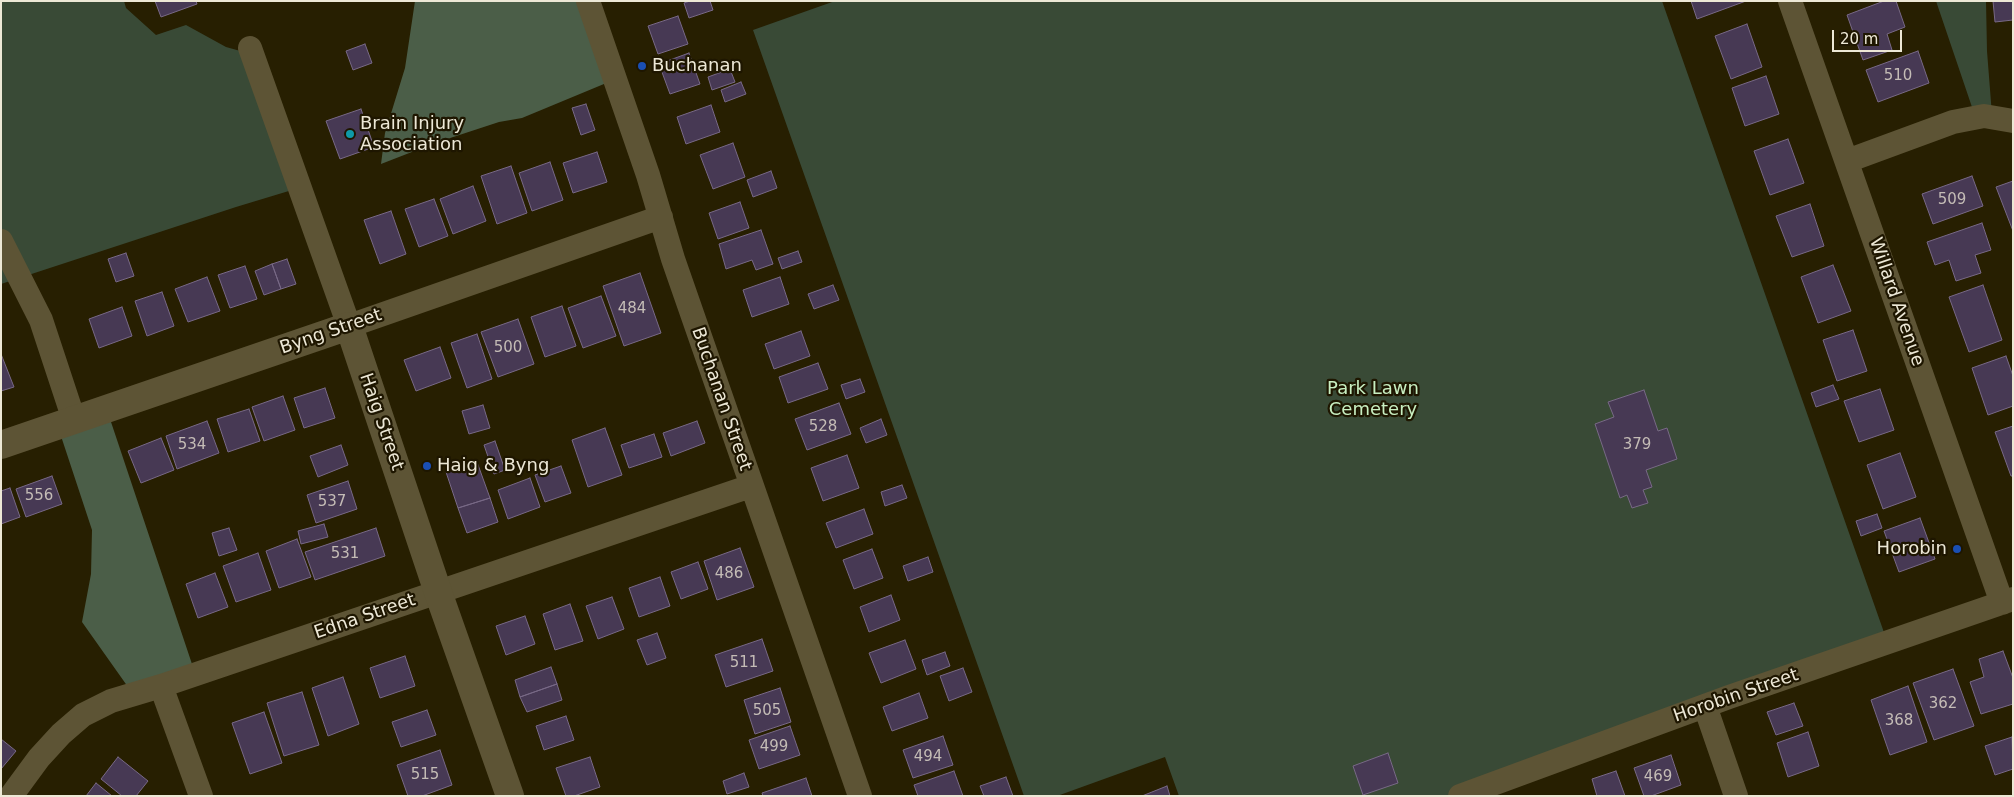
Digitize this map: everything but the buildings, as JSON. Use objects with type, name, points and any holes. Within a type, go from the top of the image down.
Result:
[{"type":"street","name":"Buchanan Street","points":[[588,1],[648,175],[673,259],[860,796]]},
{"type":"street","name":"Willard Avenue","points":[[1790,1],[2007,601]]},
{"type":"street","name":"Haig Street","points":[[250,48],[349,326],[438,592],[510,796]]},
{"type":"street","points":[[1847,162],[1953,122],[1984,116],[2013,121]]},
{"type":"street","name":"Byng Street","points":[[1,445],[661,218]]},
{"type":"street","points":[[1,241],[41,320],[74,420]]},
{"type":"street","name":"Edna Street","points":[[11,796],[38,758],[61,734],[83,715],[111,701],[161,686],[751,486]]},
{"type":"street","name":"Horobin Street","points":[[1460,796],[1705,706],[2007,601]]},
{"type":"street","points":[[161,686],[201,796]]},
{"type":"street","points":[[1705,706],[1736,796]]},
{"type":"green space","points":[[1,1],[124,1],[126,8],[156,35],[186,25],[226,47],[244,52],[302,187],[1,284]]},
{"type":"green space","points":[[415,1],[589,1],[616,79],[522,118],[499,122],[435,143],[381,164],[385,133],[405,68]]},
{"type":"green space","name":"Park Lawn Cemetery","points":[[835,1],[1662,1],[1887,641],[1455,796],[1179,796],[1165,757],[1057,796],[1024,796],[753,30]]},
{"type":"green space","points":[[1936,1],[1986,1],[1987,51],[1992,115],[1974,113]]},
{"type":"green space","points":[[107,410],[196,676],[128,687],[82,622],[91,574],[92,530],[58,427]]},
{"type":"place","name":"Buchanan","points":[[642,66]]},
{"type":"place","name":"Brain Injury Association","points":[[350,134]]},
{"type":"place","name":"Haig & Byng","points":[[427,466]]},
{"type":"place","name":"Horobin","points":[[1957,549]]}]
